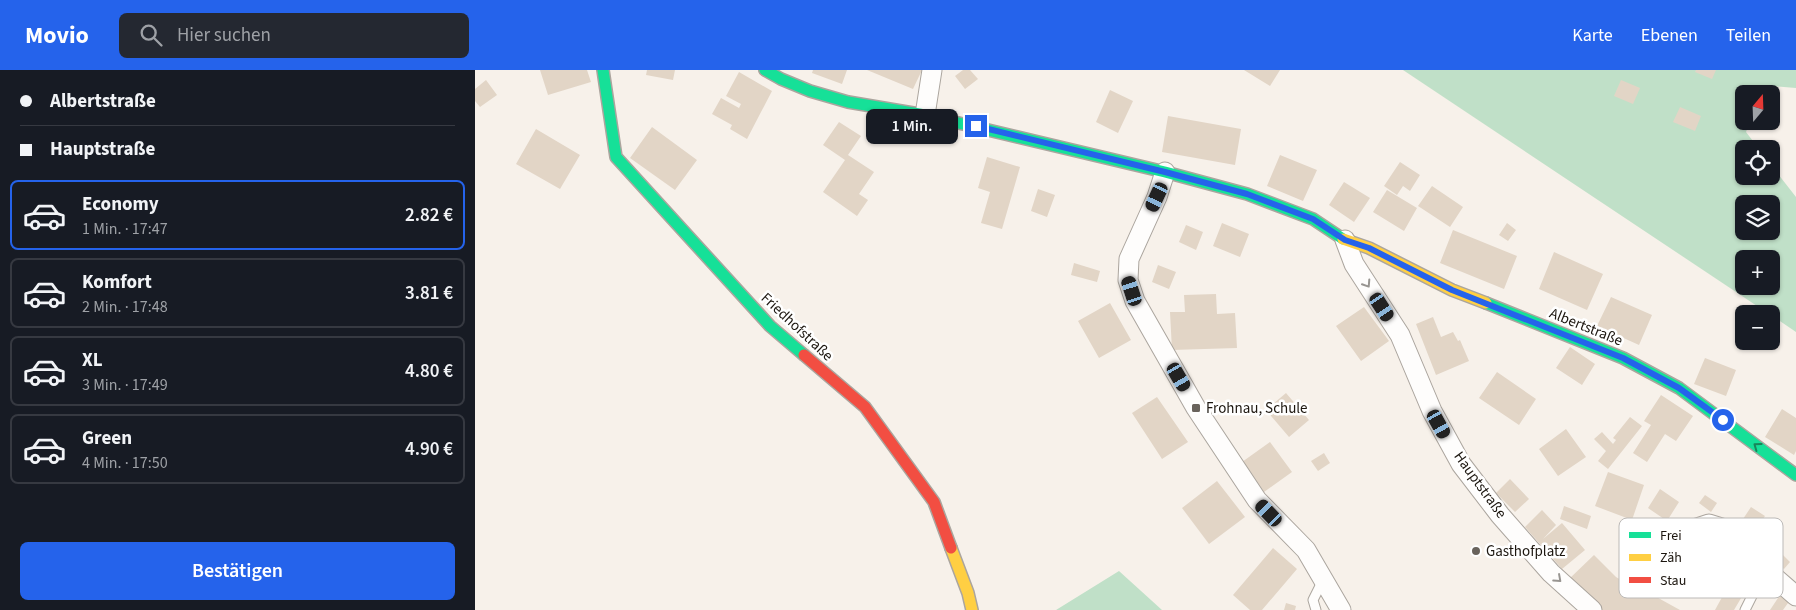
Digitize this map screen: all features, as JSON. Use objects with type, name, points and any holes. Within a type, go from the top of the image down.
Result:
[{"type":"street","name":"Friedhofstraße","points":[[603,70],[617,157],[770,326],[865,408],[934,502],[972,610]]},
{"type":"street","points":[[765,70],[810,91],[848,102],[925,115],[1165,172],[1247,194],[1313,219],[1345,240]]},
{"type":"street","points":[[925,115],[932,70]]},
{"type":"street","points":[[1165,172],[1157,197],[1129,260],[1128,280],[1135,302],[1196,408],[1257,500],[1306,550],[1341,610]]},
{"type":"street","name":"Albertstraße","points":[[1345,240],[1369,248],[1452,290],[1623,358],[1679,388],[1796,474]]},
{"type":"street","name":"Hauptstraße","points":[[1345,240],[1354,264],[1400,335],[1432,411],[1461,464],[1500,514],[1551,573],[1592,610]]},
{"type":"street","points":[[1783,584],[1796,596]]},
{"type":"lane","points":[[1316,610],[1313,600],[1323,580]]},
{"type":"lane","points":[[1745,610],[1751,598]]},
{"type":"green space","points":[[1403,70],[1796,70],[1796,88],[1780,87],[1780,85],[1735,85],[1735,130],[1747,130],[1746,132],[1752,140],[1735,140],[1735,185],[1780,185],[1780,177],[1796,197],[1796,332],[1780,321],[1780,305],[1756,305],[1740,295],[1780,295],[1780,250],[1735,250],[1735,291]]},
{"type":"green space","points":[[1119,571],[1162,610],[1056,610]]},
{"type":"building","points":[[540,70],[587,70],[591,82],[548,95]]},
{"type":"building","points":[[647,70],[675,70],[673,80],[646,75]]},
{"type":"building","points":[[813,70],[847,70],[842,84],[812,73]]},
{"type":"building","points":[[867,70],[922,70],[913,89]]},
{"type":"building","points":[[963,70],[970,70],[978,79],[965,89],[955,76]]},
{"type":"building","points":[[1244,70],[1280,70],[1270,86]]},
{"type":"building","points":[[1696,70],[1716,70],[1712,79],[1695,72]]},
{"type":"building","points":[[739,72],[772,91],[747,139],[730,129],[732,125],[712,114],[721,98],[739,108],[741,104],[726,96]]},
{"type":"building","points":[[486,80],[497,95],[480,107],[475,101],[475,89]]},
{"type":"building","points":[[1621,80],[1640,88],[1633,104],[1614,96]]},
{"type":"building","points":[[1110,90],[1133,101],[1118,133],[1096,122]]},
{"type":"building","points":[[1680,107],[1701,116],[1695,131],[1673,122]]},
{"type":"building","points":[[1168,116],[1241,129],[1235,165],[1162,152]]},
{"type":"building","points":[[839,122],[861,136],[848,155],[874,172],[859,194],[868,200],[857,216],[823,192],[845,160],[823,145]]},
{"type":"building","points":[[652,127],[697,160],[675,190],[630,158]]},
{"type":"building","points":[[536,129],[580,155],[560,189],[516,164]]},
{"type":"building","points":[[1280,155],[1317,170],[1303,201],[1267,186]]},
{"type":"building","points":[[987,157],[1020,167],[1002,229],[981,223],[990,192],[978,188]]},
{"type":"building","points":[[1400,162],[1420,175],[1410,191],[1403,186],[1397,195],[1384,186]]},
{"type":"building","points":[[1344,182],[1370,198],[1354,222],[1329,205]]},
{"type":"building","points":[[1432,186],[1463,207],[1450,227],[1418,206]]},
{"type":"building","points":[[1038,189],[1055,195],[1047,217],[1031,211]]},
{"type":"building","points":[[1387,190],[1417,208],[1404,231],[1373,212]]},
{"type":"building","points":[[1222,223],[1249,234],[1240,257],[1213,246]]},
{"type":"building","points":[[1507,223],[1516,230],[1508,241],[1499,235]]},
{"type":"building","points":[[1186,225],[1203,232],[1196,250],[1179,242]]},
{"type":"building","points":[[1453,230],[1517,256],[1504,289],[1440,263]]},
{"type":"building","points":[[1554,252],[1603,274],[1587,310],[1539,289]]},
{"type":"building","points":[[1074,263],[1100,271],[1097,282],[1071,275]]},
{"type":"building","points":[[1158,265],[1176,272],[1169,289],[1152,282]]},
{"type":"building","points":[[1216,294],[1217,314],[1235,313],[1237,348],[1172,350],[1170,312],[1185,312],[1184,295]]},
{"type":"building","points":[[1611,297],[1652,315],[1639,345],[1597,326]]},
{"type":"building","points":[[1110,303],[1131,340],[1099,358],[1078,321]]},
{"type":"building","points":[[1364,307],[1389,341],[1361,361],[1336,326]]},
{"type":"building","points":[[1433,317],[1441,337],[1453,332],[1458,341],[1460,340],[1469,361],[1436,375],[1416,324]]},
{"type":"building","points":[[1570,347],[1595,364],[1582,385],[1556,368]]},
{"type":"building","points":[[1705,358],[1736,370],[1726,396],[1694,384]]},
{"type":"building","points":[[1497,372],[1536,399],[1519,425],[1479,398]]},
{"type":"building","points":[[1286,393],[1309,420],[1289,437],[1266,410]]},
{"type":"building","points":[[1661,395],[1693,416],[1676,441],[1665,434],[1647,462],[1633,453],[1651,425],[1644,421]]},
{"type":"building","points":[[1157,397],[1188,442],[1162,459],[1132,413]]},
{"type":"building","points":[[1782,409],[1796,418],[1796,451],[1794,455],[1765,437]]},
{"type":"building","points":[[1630,417],[1642,426],[1608,469],[1598,461],[1606,451],[1594,439],[1602,432],[1613,444],[1616,440],[1613,438]]},
{"type":"building","points":[[1566,429],[1586,457],[1558,476],[1539,449]]},
{"type":"building","points":[[1270,442],[1292,472],[1264,492],[1242,462]]},
{"type":"building","points":[[1324,453],[1330,463],[1318,471],[1311,461]]},
{"type":"building","points":[[1608,472],[1644,485],[1633,518],[1627,518],[1595,506]]},
{"type":"building","points":[[1510,479],[1529,499],[1515,512],[1496,493]]},
{"type":"building","points":[[1217,481],[1245,517],[1209,544],[1182,508]]},
{"type":"building","points":[[1660,489],[1679,502],[1669,518],[1663,518],[1648,508]]},
{"type":"building","points":[[1705,495],[1717,503],[1711,512],[1699,503]]},
{"type":"building","points":[[1564,506],[1591,516],[1587,529],[1560,519]]},
{"type":"building","points":[[1751,507],[1765,516],[1764,518],[1744,518]]},
{"type":"building","points":[[1542,510],[1556,525],[1543,539],[1562,523],[1585,550],[1562,569],[1525,527]]},
{"type":"building","points":[[1273,548],[1297,569],[1262,610],[1250,610],[1233,595]]},
{"type":"building","points":[[1594,555],[1619,579],[1619,598],[1658,598],[1680,610],[1602,610],[1594,606],[1568,580]]},
{"type":"building","points":[[1783,555],[1790,562],[1783,568]]},
{"type":"building","points":[[1783,589],[1793,596],[1783,610],[1770,610],[1778,598],[1783,598]]},
{"type":"building","points":[[1722,598],[1741,598],[1734,610],[1715,610]]},
{"type":"building","points":[[1286,603],[1296,606],[1295,610],[1284,610]]},
{"type":"traffic: fast","points":[[603,70],[616,157],[770,326],[804,355]]},
{"type":"traffic: fast","points":[[765,70],[810,91],[848,102],[925,115],[1165,172],[1247,194],[1313,219],[1343,239]]},
{"type":"traffic: fast","points":[[1486,303],[1623,358],[1679,388],[1796,475]]},
{"type":"traffic: slow","points":[[1343,239],[1369,248],[1452,290],[1486,303]]},
{"type":"traffic: slow","points":[[951,548],[968,593],[972,610]]},
{"type":"traffic: jam","points":[[804,355],[865,407],[934,502],[951,548]]},
{"type":"place","name":"Frohnau, Schule","points":[[1196,408]]},
{"type":"place","name":"Gasthofplatz","points":[[1476,551]]},
{"type":"route","points":[[976,126],[1247,194],[1313,219],[1345,240],[1369,248],[1452,290],[1623,358],[1679,388],[1723,420]]}]
